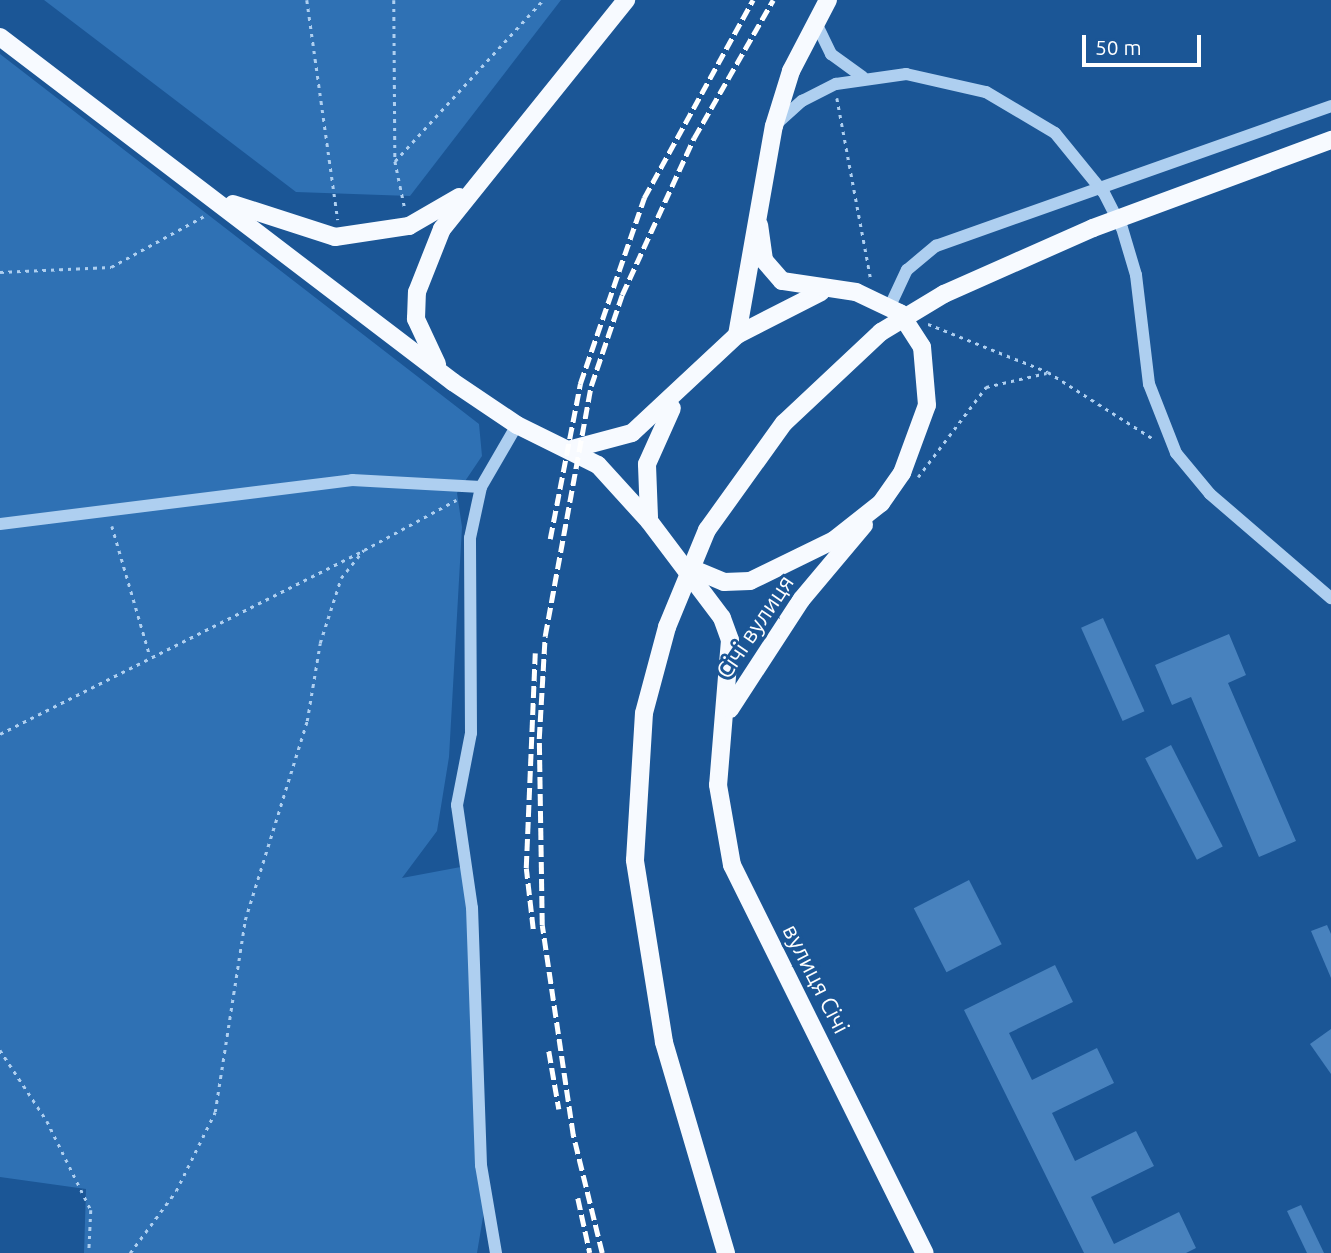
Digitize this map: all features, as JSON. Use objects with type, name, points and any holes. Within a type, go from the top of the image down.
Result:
[{"type":"main road","points":[[453,383],[428,354],[416,319],[417,292],[442,229],[470,188],[626,0]]},
{"type":"main road","points":[[737,335],[759,225],[774,126],[815,21],[828,0]]},
{"type":"main road","points":[[0,37],[453,383]]},
{"type":"main road","points":[[726,1253],[664,1042],[644,946],[635,791],[644,713],[667,627],[707,530],[739,480],[832,372],[944,294],[1093,228],[1331,140]]},
{"type":"main road","points":[[193,182],[250,213],[335,237],[409,226],[470,188]]},
{"type":"main road","points":[[759,225],[771,272],[799,287],[829,290],[889,306]]},
{"type":"main road","points":[[572,449],[632,433],[681,392],[737,335],[792,302],[829,290]]},
{"type":"main road","name":"Січі вулиця","points":[[728,713],[801,600],[881,503],[906,464],[927,405],[922,347],[889,306]]},
{"type":"main road","name":"Січі вулиця","points":[[453,383],[517,425],[572,449],[621,485],[674,559],[722,618],[730,640],[728,713]]},
{"type":"main road","points":[[649,521],[647,464],[681,392]]},
{"type":"main road","points":[[674,559],[704,577],[751,581],[788,568],[881,503]]},
{"type":"main road","name":"вулиця Січі","points":[[728,713],[718,785],[732,865],[925,1253]]},
{"type":"street","points":[[815,21],[831,54],[863,77]]},
{"type":"street","points":[[774,126],[802,101],[836,84],[863,77],[906,74],[986,92],[1055,133],[1081,161],[1122,228],[1136,275],[1149,384],[1176,453],[1210,494],[1331,598]]},
{"type":"street","points":[[889,306],[919,255],[1006,219],[1331,106]]},
{"type":"street","points":[[496,1253],[481,1165],[472,908],[457,805],[471,733],[470,538],[481,486],[517,425]]},
{"type":"street","points":[[0,524],[352,480],[481,486]]},
{"type":"path","points":[[307,0],[340,208],[335,237]]},
{"type":"path","points":[[394,0],[395,161],[409,226]]},
{"type":"path","points":[[395,161],[543,0]]},
{"type":"path","points":[[836,84],[889,306],[1048,372],[1176,453]]},
{"type":"path","points":[[0,272],[111,267],[220,205]]},
{"type":"path","points":[[913,481],[986,387],[1048,372]]},
{"type":"path","points":[[0,734],[150,656],[364,551],[481,486]]},
{"type":"path","points":[[107,509],[150,656]]},
{"type":"path","points":[[130,1253],[176,1191],[215,1112],[245,920],[307,722],[320,643],[341,578],[364,551]]},
{"type":"path","points":[[0,1050],[47,1121],[91,1210],[89,1253]]},
{"type":"shaded area","points":[[44,0],[561,0],[410,196],[296,192]]},
{"type":"shaded area","points":[[0,54],[479,424],[482,456],[457,493],[462,527],[449,757],[437,831],[402,878],[466,866],[486,1199],[477,1253],[84,1253],[86,1189],[0,1177]]},
{"type":"building","points":[[1103,618],[1144,711],[1123,721],[1081,628]]},
{"type":"building","points":[[1229,634],[1246,675],[1228,683],[1296,841],[1259,857],[1191,697],[1172,705],[1155,665]]},
{"type":"building","points":[[1171,745],[1223,847],[1197,860],[1145,758]]},
{"type":"building","points":[[969,880],[1002,944],[946,972],[914,908]]},
{"type":"building","points":[[1327,925],[1331,934],[1331,978],[1311,931]]},
{"type":"building","points":[[1055,965],[1073,1002],[1009,1033],[1032,1080],[1097,1048],[1114,1083],[1052,1113],[1075,1161],[1136,1131],[1154,1166],[1091,1197],[1114,1244],[1179,1212],[1196,1248],[1186,1253],[1084,1253],[964,1010]]},
{"type":"building","points":[[1331,1029],[1331,1074],[1310,1044]]},
{"type":"building","points":[[1301,1205],[1324,1253],[1307,1253],[1287,1211]]},
{"type":"railway","points":[[550,539],[580,384],[644,198],[753,0]]},
{"type":"railway","points":[[602,1253],[573,1135],[542,925],[539,739],[545,636],[591,386],[622,295],[694,138],[773,0]]},
{"type":"railway","points":[[533,929],[526,868],[535,653]]},
{"type":"railway","points":[[549,1051],[559,1109]]},
{"type":"railway","points":[[578,1198],[590,1253]]}]
